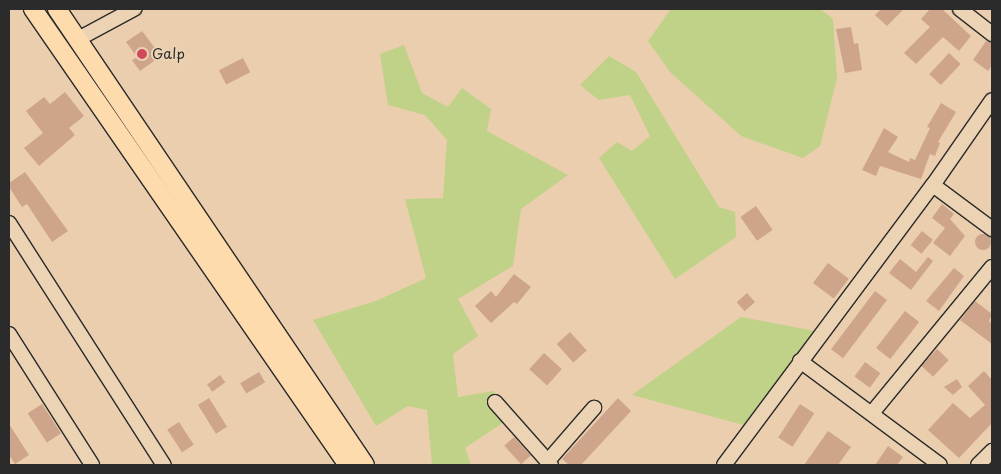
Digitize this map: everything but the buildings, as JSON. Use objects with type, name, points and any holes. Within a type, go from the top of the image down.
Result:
[{"type":"main road","points":[[33,9],[348,465]]},
{"type":"main road","points":[[57,9],[365,465]]},
{"type":"street","points":[[78,39],[134,9]]},
{"type":"street","points":[[960,9],[992,34]]},
{"type":"street","points":[[724,465],[933,185],[992,100]]},
{"type":"street","points":[[933,185],[992,229]]},
{"type":"street","points":[[9,222],[164,465]]},
{"type":"street","points":[[872,413],[992,267]]},
{"type":"street","points":[[9,334],[92,465]]},
{"type":"street","points":[[800,361],[940,465]]},
{"type":"street","points":[[496,402],[549,463],[594,408]]},
{"type":"street","points":[[978,465],[992,452]]},
{"type":"green space","points":[[671,9],[820,9],[833,19],[837,78],[820,146],[803,158],[741,136],[670,72],[648,41]]},
{"type":"green space","points":[[404,45],[422,93],[448,107],[462,88],[491,109],[487,131],[568,175],[521,209],[513,266],[458,299],[478,336],[453,354],[458,397],[494,391],[513,416],[465,448],[471,465],[432,465],[427,410],[408,406],[376,426],[313,320],[376,301],[426,278],[405,199],[443,198],[447,140],[425,115],[388,105],[380,54]]},
{"type":"green space","points":[[609,56],[636,72],[719,207],[735,212],[736,237],[675,279],[599,158],[617,142],[632,151],[650,136],[630,95],[599,100],[580,85]]},
{"type":"green space","points":[[741,317],[821,332],[751,427],[632,395]]},
{"type":"place","name":"Galp","points":[[142,54]]}]
